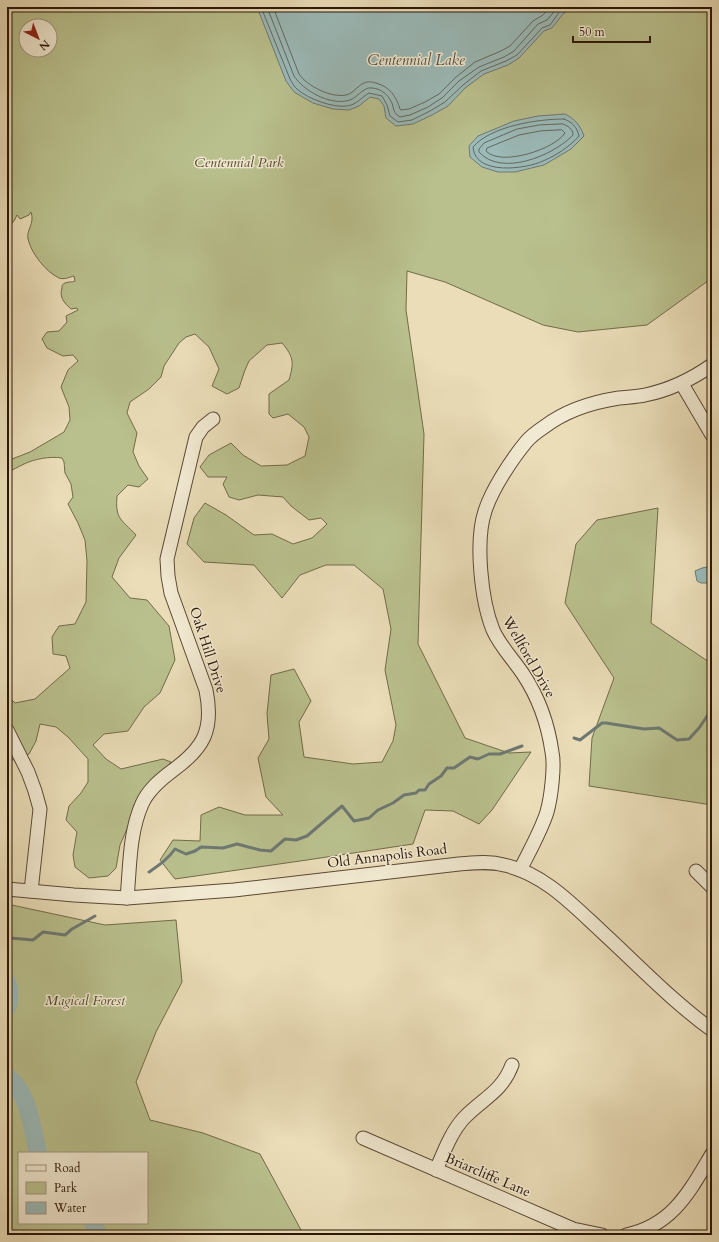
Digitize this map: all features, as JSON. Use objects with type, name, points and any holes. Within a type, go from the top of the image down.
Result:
[{"type":"street","name":"Wellford Drive","points":[[520,870],[547,811],[552,783],[553,754],[544,715],[535,694],[522,673],[506,653],[486,612],[481,562],[480,531],[485,510],[506,470],[527,441],[545,426],[556,419],[596,402],[645,396],[682,384],[712,365]]},
{"type":"street","points":[[682,384],[712,434]]},
{"type":"street","name":"Oak Hill Drive","points":[[127,898],[132,846],[136,821],[142,804],[150,790],[185,762],[197,750],[205,736],[209,722],[209,706],[206,690],[171,593],[167,559],[196,436],[203,427],[213,419]]},
{"type":"street","points":[[7,730],[28,772],[40,809],[31,891]]},
{"type":"street","name":"Old Annapolis Road","points":[[7,888],[74,895],[127,898],[234,890],[459,864],[491,863],[504,865],[520,870],[536,878],[556,892],[582,913],[670,996],[712,1030]]},
{"type":"street","points":[[696,871],[712,888]]},
{"type":"street","points":[[436,1170],[453,1133],[464,1119],[500,1086],[508,1076],[512,1065]]},
{"type":"street","name":"Briarcliffe Lane","points":[[362,1138],[574,1229],[602,1235]]},
{"type":"street","points":[[626,1235],[640,1234],[658,1223],[676,1208],[689,1192],[712,1154]]},
{"type":"green space","name":"Centennial Park","points":[[7,7],[712,7],[712,278],[647,325],[578,332],[543,325],[445,282],[407,271],[406,310],[424,434],[418,644],[465,738],[509,753],[531,752],[492,810],[479,824],[453,811],[425,810],[413,844],[175,879],[160,860],[173,840],[200,841],[201,815],[219,807],[245,815],[283,815],[266,797],[258,758],[269,739],[267,714],[271,675],[294,669],[311,701],[299,722],[304,757],[353,764],[382,762],[393,741],[396,725],[385,670],[391,629],[383,589],[354,565],[326,565],[300,575],[282,598],[254,565],[204,562],[187,544],[194,518],[205,503],[226,515],[254,535],[272,534],[293,544],[312,538],[327,524],[321,518],[309,520],[291,506],[283,497],[258,495],[239,500],[229,497],[223,484],[227,477],[208,477],[200,467],[209,455],[231,443],[243,455],[261,466],[287,465],[305,456],[309,437],[304,427],[288,414],[273,418],[269,414],[269,394],[289,380],[292,369],[291,356],[282,343],[267,345],[249,361],[239,388],[227,394],[212,386],[219,369],[209,347],[195,334],[186,337],[179,343],[164,366],[161,377],[149,389],[130,402],[127,413],[137,433],[133,452],[139,466],[148,479],[139,487],[128,485],[117,496],[118,514],[123,522],[136,535],[119,558],[112,577],[130,598],[147,600],[169,626],[175,660],[160,693],[144,707],[128,731],[104,734],[93,745],[106,759],[121,769],[163,759],[171,762],[166,770],[152,782],[134,805],[130,822],[120,845],[116,868],[108,876],[89,878],[75,867],[73,855],[77,832],[66,820],[69,806],[81,793],[88,782],[88,759],[68,737],[56,727],[40,724],[36,741],[29,754],[10,761],[7,758],[7,695],[15,703],[35,699],[70,668],[66,656],[53,654],[52,637],[59,626],[75,624],[86,602],[87,561],[85,540],[68,504],[73,497],[71,484],[65,473],[62,458],[53,457],[38,459],[7,472],[7,461],[30,452],[64,432],[70,420],[69,407],[61,387],[68,370],[78,361],[73,355],[63,356],[47,348],[42,339],[47,332],[59,331],[67,322],[66,316],[78,310],[77,308],[71,309],[68,307],[61,294],[63,284],[75,281],[74,276],[63,279],[54,275],[44,267],[32,250],[28,239],[28,233],[32,220],[31,212],[29,215],[20,219],[17,215],[7,229],[7,199],[9,193],[7,193]]},
{"type":"green space","points":[[658,508],[651,623],[712,664],[712,805],[589,786],[592,738],[614,678],[565,603],[576,544],[597,520]]},
{"type":"green space","name":"Magical Forest","points":[[7,904],[105,925],[176,920],[182,982],[156,1032],[136,1082],[150,1120],[203,1133],[260,1154],[301,1230],[312,1235],[7,1235]]},
{"type":"water","name":"Centennial Lake","points":[[257,7],[573,7],[563,14],[552,28],[544,31],[519,58],[508,65],[484,74],[465,88],[448,106],[413,124],[396,126],[386,118],[384,106],[379,99],[370,97],[359,106],[349,110],[333,109],[313,103],[294,92],[286,81]]},
{"type":"water","points":[[565,114],[577,123],[584,136],[571,149],[544,165],[515,172],[498,172],[482,167],[470,157],[469,146],[478,136],[514,121],[538,116]]},
{"type":"water","points":[[712,566],[712,583],[701,583],[697,581],[695,571]]},
{"type":"waterway","points":[[574,738],[580,740],[602,723],[606,723],[644,729],[659,728],[677,740],[689,739],[710,712],[712,712]]},
{"type":"waterway","points":[[149,872],[166,859],[175,849],[186,854],[201,847],[223,848],[237,844],[260,850],[271,851],[285,839],[296,840],[307,836],[342,806],[354,821],[369,818],[378,810],[393,803],[404,795],[416,793],[419,790],[425,790],[429,784],[441,776],[447,768],[454,768],[470,757],[478,759],[489,754],[500,754],[522,746]]},
{"type":"waterway","points":[[7,939],[33,940],[43,932],[65,935],[72,929],[95,916]]},
{"type":"waterway","points":[[7,982],[9,988],[9,1002],[7,1008]]},
{"type":"waterway","points":[[7,1076],[14,1083],[25,1101],[38,1152]]},
{"type":"waterway","points":[[94,1224],[99,1235]]}]
